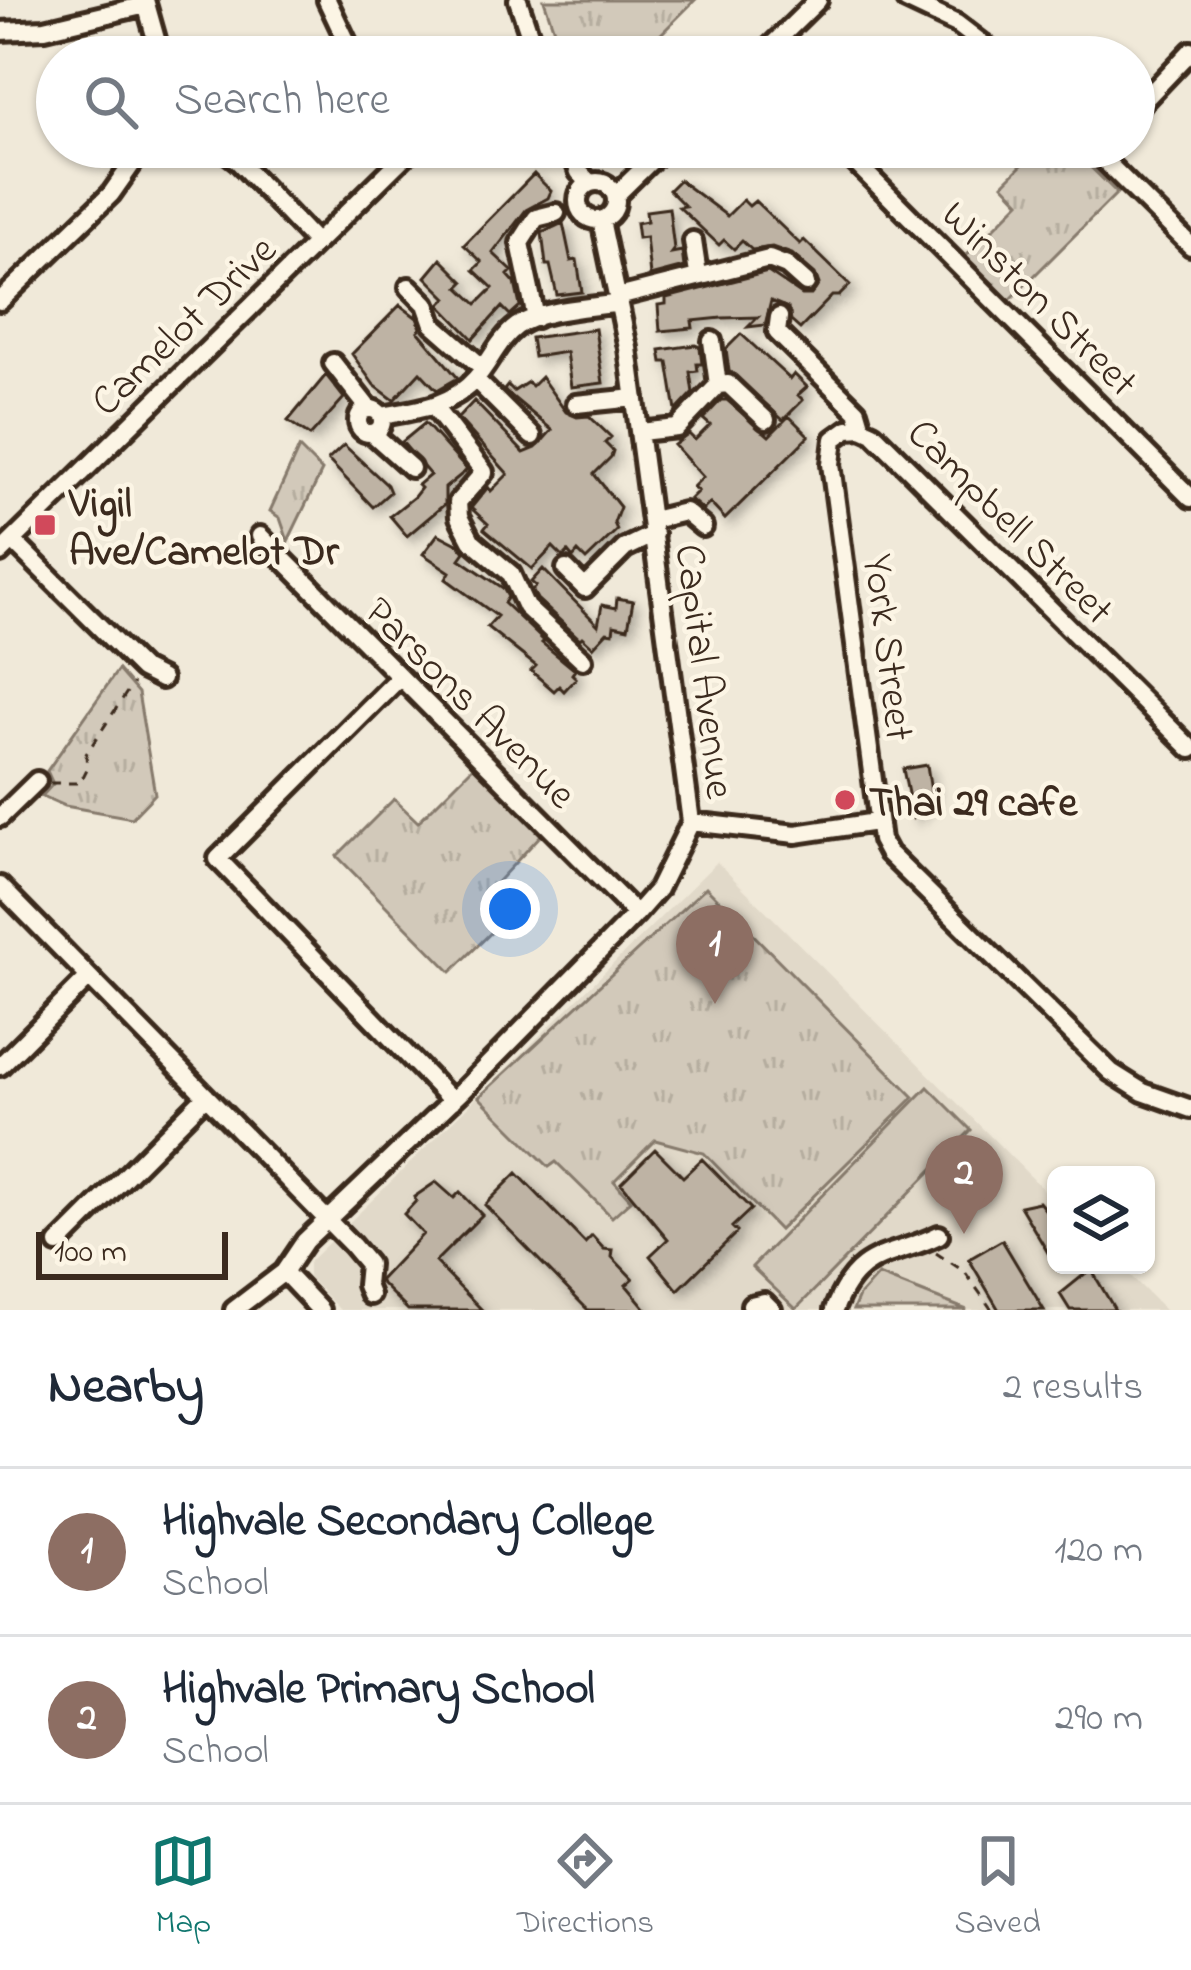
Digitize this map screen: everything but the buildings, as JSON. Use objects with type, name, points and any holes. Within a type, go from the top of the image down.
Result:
[{"type":"street","points":[[328,0],[344,36]]},
{"type":"street","points":[[518,0],[530,36]]},
{"type":"street","points":[[781,36],[818,0]]},
{"type":"street","points":[[906,0],[972,36]]},
{"type":"street","points":[[0,31],[45,29],[146,3],[155,36]]},
{"type":"street","points":[[1155,89],[1191,51]]},
{"type":"street","points":[[0,301],[111,194],[129,168]]},
{"type":"street","points":[[245,168],[316,243]]},
{"type":"street","name":"Camelot Drive","points":[[6,547],[393,168]]},
{"type":"street","points":[[578,168],[590,182],[603,182],[616,195]]},
{"type":"street","points":[[590,182],[579,194],[579,207],[588,218],[601,220],[612,214],[616,195],[644,168]]},
{"type":"street","name":"Winston Street","points":[[861,168],[1191,498]]},
{"type":"street","points":[[1115,168],[1191,246]]},
{"type":"street","points":[[536,318],[520,243],[536,218],[556,213]]},
{"type":"street","name":"Capital Avenue","points":[[234,1310],[284,1272],[328,1220],[635,914],[665,877],[691,822],[635,398],[601,220]]},
{"type":"street","points":[[693,241],[698,274]]},
{"type":"street","points":[[374,419],[434,407],[479,374],[518,325],[536,318],[770,259],[787,266],[806,283]]},
{"type":"street","points":[[409,287],[426,304],[433,324],[532,436]]},
{"type":"street","name":"Campbell Street","points":[[779,317],[777,332],[785,343],[857,412],[862,428],[1191,749]]},
{"type":"street","points":[[712,341],[718,385]]},
{"type":"street","points":[[333,363],[411,468]]},
{"type":"street","points":[[640,432],[677,428],[718,385],[728,384],[766,420]]},
{"type":"street","points":[[576,404],[635,398]]},
{"type":"street","points":[[434,407],[484,472],[458,502],[458,517],[471,540],[512,574],[526,607],[583,660]]},
{"type":"street","name":"York Street","points":[[862,428],[848,429],[835,439],[831,464],[876,822],[888,853],[1111,1072],[1143,1092],[1191,1108]]},
{"type":"street","points":[[566,569],[585,588],[653,527],[686,512],[704,527]]},
{"type":"street","name":"Parsons Avenue","points":[[260,536],[635,914]]},
{"type":"street","points":[[6,547],[142,669],[162,680]]},
{"type":"street","points":[[398,679],[218,859],[452,1101]]},
{"type":"street","points":[[0,817],[37,781]]},
{"type":"street","points":[[691,822],[796,834],[876,822]]},
{"type":"street","points":[[0,886],[328,1220],[374,1261],[366,1285],[370,1295]]},
{"type":"street","points":[[0,1066],[89,977]]},
{"type":"street","points":[[58,1244],[206,1096]]},
{"type":"street","points":[[834,1310],[852,1277],[869,1262],[888,1251],[932,1239]]},
{"type":"street","points":[[284,1272],[320,1310]]},
{"type":"street","points":[[752,1305],[764,1302],[772,1310]]},
{"type":"path","points":[[37,781],[63,786],[80,783],[87,769],[86,754],[142,669]]},
{"type":"path","points":[[932,1239],[965,1271],[992,1310]]},
{"type":"shaded area","points":[[717,862],[1047,1193],[1047,1274],[1129,1274],[1165,1310],[340,1310],[308,1277],[308,1263]]},
{"type":"green space","points":[[544,0],[695,0],[659,36],[556,36]]},
{"type":"green space","points":[[1019,168],[1091,168],[1117,193],[1009,301],[965,257],[1020,202],[1003,184]]},
{"type":"green space","points":[[299,448],[322,471],[288,541],[280,518],[270,511]]},
{"type":"green space","points":[[118,670],[138,693],[155,794],[132,818],[65,806],[42,796],[53,784],[47,771]]},
{"type":"green space","points":[[474,766],[542,834],[487,893],[509,915],[451,972],[337,856],[394,799],[418,822]]},
{"type":"green space","points":[[706,887],[914,1097],[779,1230],[704,1153],[655,1140],[614,1181],[631,1200],[612,1217],[556,1162],[549,1167],[479,1097]]},
{"type":"green space","points":[[928,1087],[971,1130],[796,1309],[752,1267]]},
{"type":"green space","points":[[878,1275],[967,1310],[853,1310]]},
{"type":"place","name":"Vigil Ave/Camelot Dr","points":[[45,525]]},
{"type":"place","name":"Thai 29 cafe","points":[[845,800]]},
{"type":"place","name":"Highvale Secondary College","points":[[715,1004]]},
{"type":"place","name":"Highvale Primary School","points":[[964,1234]]}]
